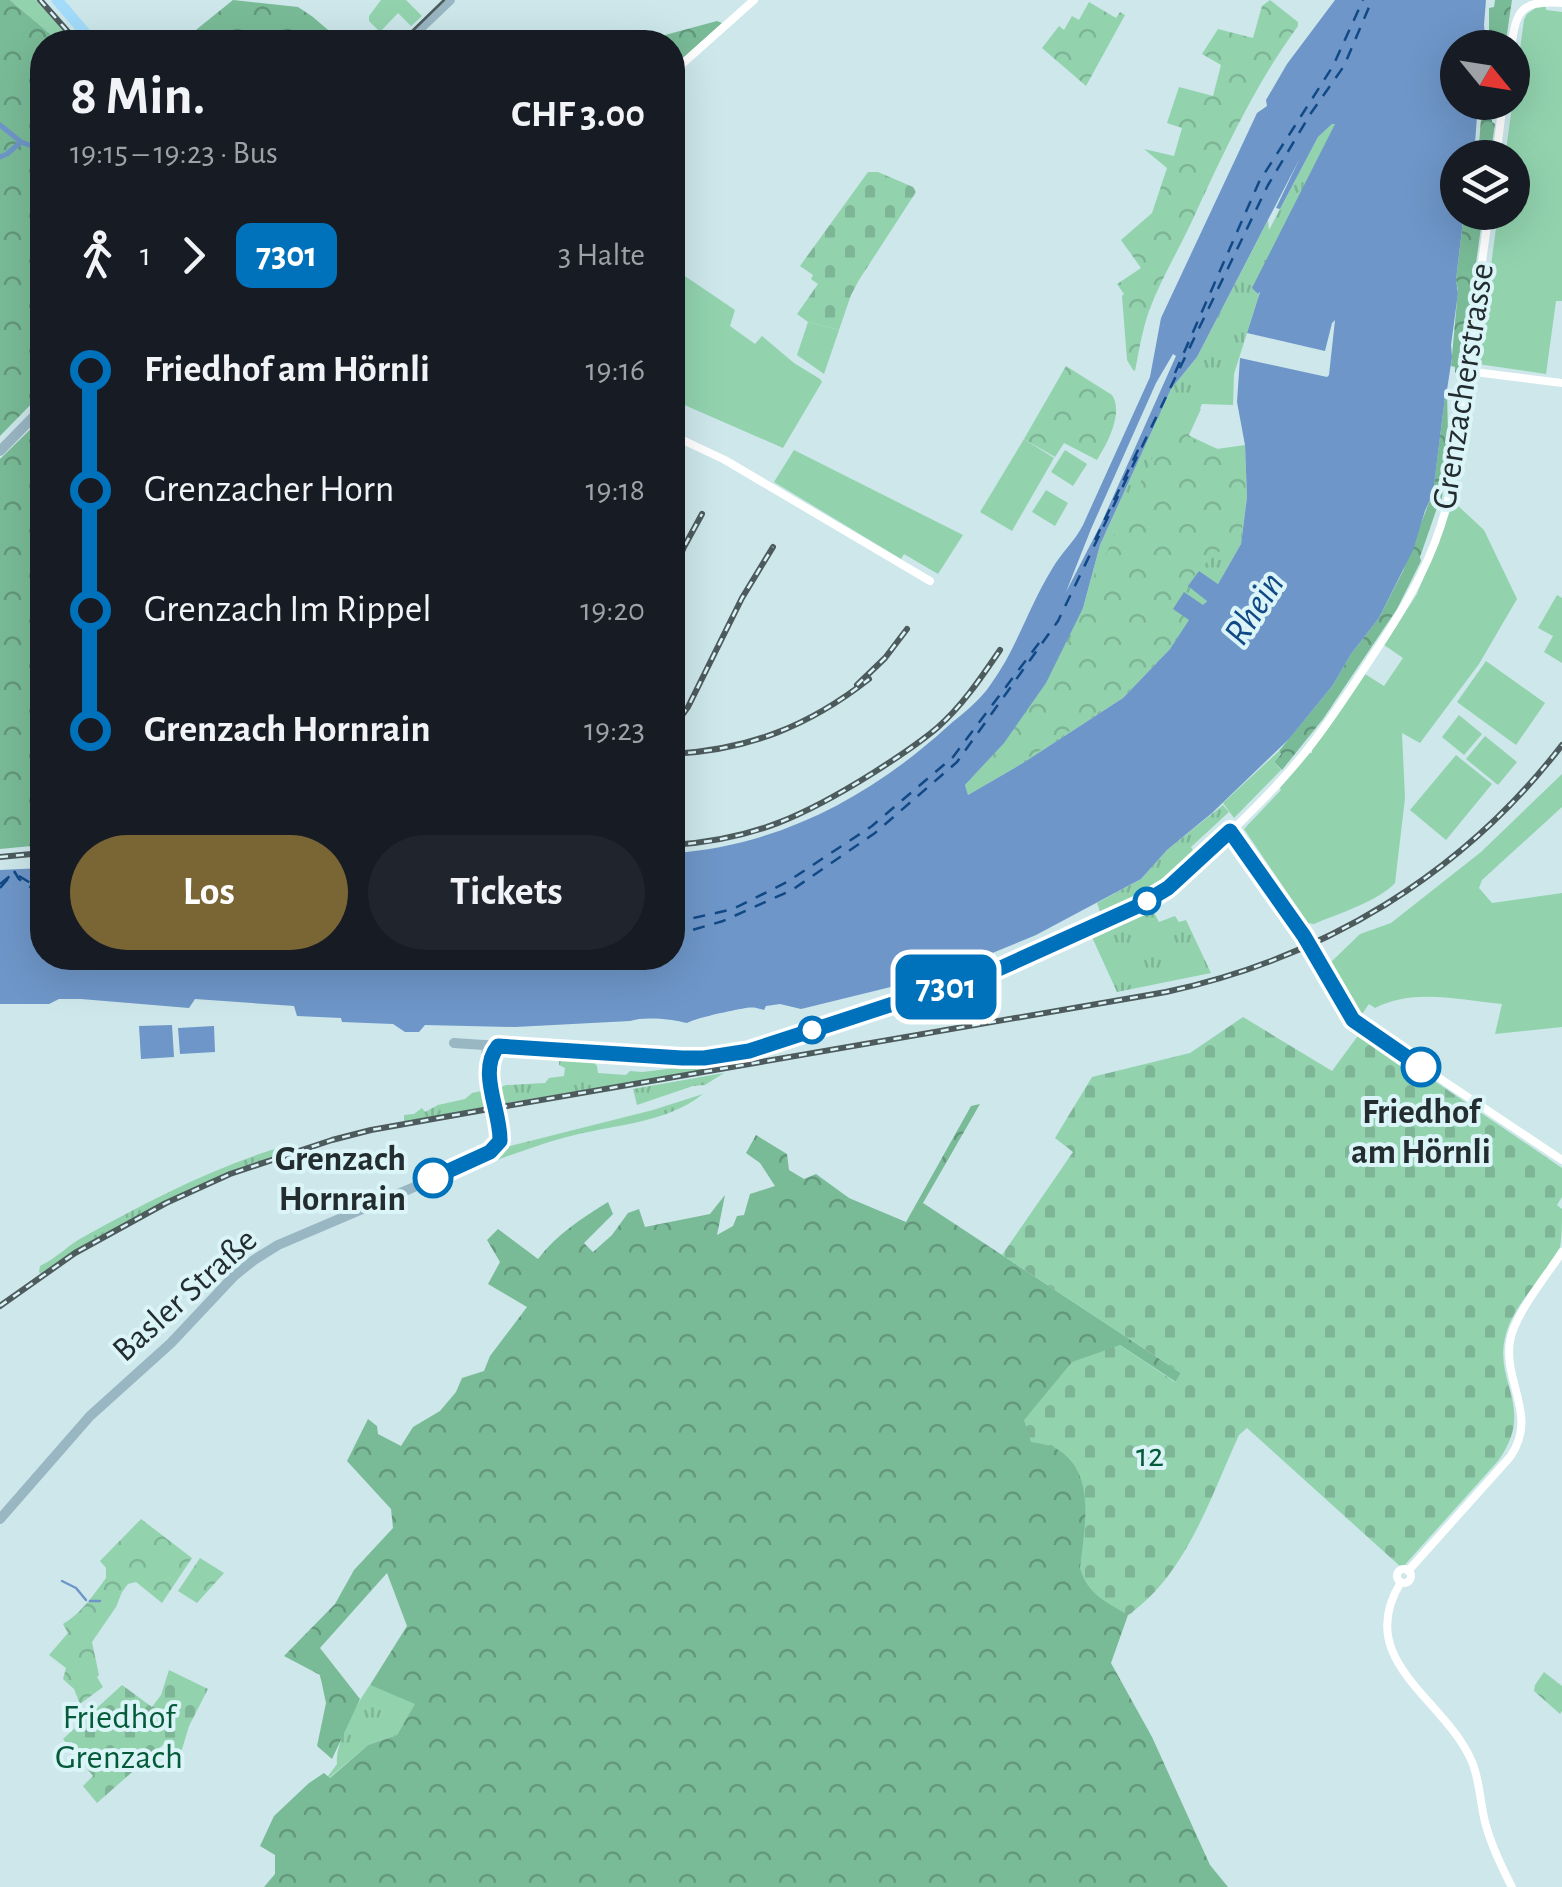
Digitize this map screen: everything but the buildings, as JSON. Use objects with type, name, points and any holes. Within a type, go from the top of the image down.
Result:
[{"type":"highway","points":[[48,0],[74,30]]},
{"type":"highway","points":[[57,0],[83,30]]},
{"type":"main road","points":[[410,30],[441,0]]},
{"type":"main road","points":[[419,30],[450,0]]},
{"type":"main road","points":[[0,448],[30,417]]},
{"type":"main road","points":[[454,1043],[682,1058],[749,1051],[1022,959],[1138,906],[1168,888],[1209,851]]},
{"type":"main road","points":[[470,1044],[488,1063],[494,1045]]},
{"type":"main road","name":"Basler Straße","points":[[0,1520],[90,1416],[254,1260],[278,1245],[490,1152],[500,1141],[488,1063]]},
{"type":"street","points":[[685,61],[754,0]]},
{"type":"street","points":[[1513,30],[1514,22],[1528,5],[1562,4]]},
{"type":"street","name":"Grenzacherstrasse","points":[[1209,851],[1308,749],[1413,593],[1447,505],[1487,230]]},
{"type":"street","points":[[1468,371],[1562,383]]},
{"type":"street","points":[[685,441],[725,460],[930,581]]},
{"type":"street","points":[[1230,831],[1304,936],[1357,1024],[1562,1160]]},
{"type":"street","points":[[1512,1887],[1484,1820],[1471,1759],[1392,1653],[1387,1613],[1401,1582],[1399,1572],[1408,1571],[1518,1444],[1522,1423],[1510,1360],[1511,1335],[1562,1252]]},
{"type":"green space","points":[[0,0],[10,0],[46,30],[30,30],[30,405],[0,436]]},
{"type":"green space","points":[[10,0],[36,0],[63,30],[46,30]]},
{"type":"green space","points":[[233,0],[298,7],[328,30],[196,30]]},
{"type":"green space","points":[[381,0],[406,0],[422,16],[411,26],[398,13],[378,30],[369,16]]},
{"type":"green space","points":[[1270,0],[1298,26],[1240,121],[1158,288],[1144,326],[1135,371],[1127,360],[1124,294],[1117,284],[1141,268],[1121,240],[1152,213],[1167,168],[1144,149],[1174,156],[1182,128],[1167,123],[1179,87],[1213,96],[1221,65],[1202,54],[1218,29],[1253,38],[1262,6]]},
{"type":"green space","points":[[1495,0],[1512,0],[1508,30],[1489,30],[1489,8],[1494,7]]},
{"type":"green space","points":[[1089,2],[1116,18],[1120,12],[1125,15],[1086,86],[1042,48],[1059,26],[1064,30],[1072,16],[1079,20]]},
{"type":"green space","points":[[1537,7],[1562,12],[1562,301],[1556,301],[1546,374],[1478,364],[1496,230],[1530,230],[1530,140],[1507,140],[1510,120],[1530,120],[1530,30],[1523,30],[1527,14]]},
{"type":"green space","points":[[717,21],[722,23],[685,56],[684,30]]},
{"type":"green space","points":[[1481,120],[1492,120],[1493,140],[1479,140]]},
{"type":"green space","points":[[1336,123],[1253,288],[1259,295],[1234,374],[1233,405],[1202,404],[1188,435],[1217,449],[1245,445],[1247,497],[1241,544],[1218,584],[1198,571],[1207,600],[1203,606],[1184,593],[1190,620],[1170,649],[1123,698],[968,795],[965,785],[1004,743],[1083,608],[1100,545],[1171,389],[1197,357],[1268,220],[1269,230],[1318,137]]},
{"type":"green space","points":[[868,172],[878,172],[913,187],[916,192],[859,280],[839,330],[808,322],[797,314],[818,284],[800,266]]},
{"type":"green space","points":[[1462,230],[1481,230],[1460,378],[1451,366]]},
{"type":"green space","points":[[685,276],[735,310],[730,326],[755,344],[762,336],[822,382],[783,448],[685,405]]},
{"type":"green space","points":[[808,322],[839,330],[824,374],[797,355]]},
{"type":"green space","points":[[1066,366],[1112,395],[1115,402],[1113,428],[1097,460],[1064,443],[1055,457],[1024,439]]},
{"type":"green space","points":[[1447,390],[1447,471],[1441,472],[1441,504],[1421,561],[1397,609],[1323,719],[1282,770],[1274,762],[1281,754],[1279,751],[1333,685],[1379,618],[1403,571],[1433,492],[1443,395]]},
{"type":"green space","points":[[1180,400],[1201,409],[1188,437],[1228,453],[1244,451],[1246,497],[1240,543],[1236,549],[1226,546],[1198,570],[1173,609],[1189,620],[1170,647],[1122,697],[969,793],[966,785],[1017,724],[1061,658],[1086,604],[1099,557],[1105,556]]},
{"type":"green space","points":[[30,430],[30,846],[0,849],[0,459]]},
{"type":"green space","points":[[1024,439],[1054,458],[1012,531],[980,512]]},
{"type":"green space","points":[[794,450],[963,535],[938,574],[904,554],[901,559],[774,482]]},
{"type":"green space","points":[[1065,450],[1087,464],[1073,486],[1051,472]]},
{"type":"green space","points":[[1046,490],[1068,503],[1055,526],[1032,512]]},
{"type":"green space","points":[[1455,503],[1484,530],[1517,599],[1479,664],[1420,743],[1402,733],[1405,798],[1395,883],[1379,896],[1314,924],[1308,923],[1244,829],[1312,753],[1365,674],[1384,686],[1403,658],[1384,645],[1417,594]]},
{"type":"green space","points":[[1557,595],[1562,598],[1562,663],[1544,652],[1553,636],[1538,628]]},
{"type":"green space","points":[[1486,661],[1545,703],[1516,745],[1457,702]]},
{"type":"green space","points":[[1459,715],[1482,734],[1464,755],[1442,737]]},
{"type":"green space","points":[[1485,736],[1517,762],[1498,785],[1466,759]]},
{"type":"green space","points":[[1279,751],[1281,754],[1274,762],[1281,770],[1234,818],[1223,803]]},
{"type":"green space","points":[[1456,755],[1492,784],[1446,840],[1410,810]]},
{"type":"green space","points":[[1562,774],[1562,807],[1482,880],[1479,888],[1492,903],[1562,893],[1562,1027],[1495,1034],[1502,1004],[1437,997],[1405,998],[1375,1008],[1369,1004],[1360,1017],[1353,1012],[1329,964],[1360,934],[1391,923],[1481,852]]},
{"type":"green space","points":[[1223,805],[1229,812],[1191,847],[1197,862],[1192,859],[1152,893],[1102,917],[1097,903],[1141,879],[1167,850]]},
{"type":"green space","points":[[1150,905],[1159,922],[1175,916],[1179,922],[1186,920],[1211,973],[1117,992],[1091,935]]},
{"type":"green space","name":"Friedhof am Hörnli","points":[[1243,1017],[1332,1071],[1360,1033],[1364,1033],[1562,1168],[1562,1197],[1557,1205],[1562,1209],[1560,1247],[1516,1311],[1506,1334],[1504,1367],[1514,1410],[1509,1442],[1498,1461],[1402,1568],[1247,1428],[1239,1435],[1181,1557],[1166,1579],[1128,1615],[1092,1591],[1083,1577],[1080,1568],[1085,1502],[1078,1471],[1055,1448],[1031,1442],[1024,1420],[1072,1362],[1120,1345],[1175,1382],[1181,1373],[1002,1255],[1073,1152],[1055,1138],[1092,1077],[1190,1053]]},
{"type":"green space","points":[[756,1053],[758,1061],[500,1104],[497,1089],[545,1083],[549,1078],[564,1076],[565,1068],[559,1065],[559,1058],[591,1058],[598,1073],[626,1075],[630,1071],[685,1067]]},
{"type":"green space","points":[[724,1073],[705,1085],[637,1105],[633,1089]]},
{"type":"green space","points":[[486,1092],[490,1106],[404,1122],[404,1115],[422,1108],[425,1112]]},
{"type":"green space","points":[[703,1094],[655,1118],[563,1138],[437,1182],[502,1148]]},
{"type":"green space","points":[[980,1104],[923,1203],[1181,1373],[1176,1382],[1120,1345],[1078,1456],[1133,1612],[1128,1615],[1111,1663],[1152,1737],[1210,1865],[1228,1887],[264,1887],[275,1874],[275,1855],[260,1846],[274,1816],[324,1773],[330,1778],[368,1745],[397,1735],[415,1704],[370,1685],[407,1626],[387,1573],[320,1648],[360,1699],[332,1759],[317,1746],[326,1703],[320,1675],[284,1656],[335,1604],[354,1570],[393,1528],[391,1509],[347,1461],[368,1419],[377,1426],[378,1434],[401,1446],[413,1427],[440,1411],[462,1378],[484,1371],[490,1356],[527,1307],[488,1284],[500,1262],[487,1240],[498,1229],[538,1259],[579,1220],[608,1202],[613,1214],[584,1243],[593,1252],[628,1213],[639,1209],[645,1227],[710,1214],[725,1195],[717,1235],[733,1226],[737,1216],[744,1215],[750,1194],[775,1186],[760,1163],[746,1153],[756,1135],[787,1154],[789,1170],[804,1179],[816,1174],[849,1198],[906,1222],[971,1106]]},
{"type":"green space","points":[[284,1146],[289,1150],[162,1205],[39,1272],[40,1266],[79,1240],[133,1210],[207,1174]]},
{"type":"green space","points":[[141,1519],[192,1558],[162,1603],[136,1582],[128,1584],[92,1642],[97,1677],[103,1687],[80,1704],[74,1689],[63,1679],[66,1668],[49,1655],[68,1633],[63,1624],[106,1578],[106,1568],[100,1561]]},
{"type":"green space","points":[[200,1558],[224,1573],[197,1603],[178,1591]]},
{"type":"green space","name":"Friedhof Grenzach","points":[[169,1670],[208,1689],[189,1726],[180,1756],[164,1744],[97,1803],[83,1786],[93,1776],[63,1739],[122,1685],[152,1707],[161,1695]]},
{"type":"green space","points":[[1544,1672],[1562,1686],[1560,1714],[1534,1691]]},
{"type":"green space","points":[[370,1685],[416,1703],[397,1735],[368,1745],[329,1778],[348,1723]]},
{"type":"water","name":"Rhein","points":[[1335,0],[1486,0],[1484,30],[1440,30],[1440,120],[1477,120],[1475,140],[1440,140],[1440,230],[1462,230],[1458,293],[1433,493],[1413,550],[1379,618],[1333,685],[1289,739],[1167,850],[1141,879],[1036,935],[958,967],[801,1009],[780,1004],[766,1006],[764,1010],[746,1008],[687,1023],[650,1018],[515,1027],[425,1025],[419,1032],[405,1032],[393,1024],[297,1016],[294,1006],[195,999],[189,1008],[81,999],[59,999],[49,1004],[0,1004],[0,870],[30,869],[30,970],[685,970],[685,851],[786,829],[854,796],[917,752],[991,684],[1044,583],[1083,525],[1150,377],[1161,318],[1257,113],[1267,106],[1266,100],[1287,64]],"holes":[[[1335,124],[1252,288],[1260,292],[1247,333],[1325,351],[1335,320],[1327,377],[1240,358],[1237,402],[1245,445],[1247,497],[1241,544],[1218,584],[1199,571],[1188,586],[1207,601],[1203,605],[1184,592],[1173,609],[1189,620],[1170,649],[1123,698],[968,795],[965,785],[1004,743],[1046,683],[1083,608],[1100,545],[1171,389],[1197,357],[1300,158],[1276,208],[1280,209],[1318,137]],[[1173,354],[1176,356],[1066,592],[1156,383]]]},
{"type":"water","points":[[172,1025],[174,1057],[141,1059],[139,1026]]},
{"type":"water","points":[[214,1026],[215,1052],[180,1054],[178,1028]]},
{"type":"waterway","points":[[0,125],[21,142]]},
{"type":"waterway","points":[[0,157],[21,142],[30,145]]},
{"type":"waterway","points":[[62,1581],[76,1588],[86,1600]]},
{"type":"waterway","points":[[90,1601],[100,1601]]},
{"type":"ferry route","points":[[1175,373],[1259,182],[1333,66],[1363,0]]},
{"type":"ferry route","points":[[685,932],[723,921],[792,890],[875,833],[957,762],[1058,621],[1268,185],[1344,66],[1372,0]]},
{"type":"ferry route","points":[[1095,540],[1139,448]]},
{"type":"ferry route","points":[[685,920],[733,909],[787,882],[872,826],[953,757],[1045,635]]},
{"type":"ferry route","points":[[14,871],[30,887]]},
{"type":"ferry route","points":[[0,888],[13,873]]},
{"type":"ferry route","points":[[0,884],[10,876]]},
{"type":"ferry route","points":[[19,876],[30,883]]},
{"type":"tram line","points":[[413,30],[444,0]]},
{"type":"railway","points":[[40,0],[66,30]]},
{"type":"railway","points":[[685,545],[702,514]]},
{"type":"railway","points":[[685,711],[742,598],[773,547]]},
{"type":"railway","points":[[857,685],[907,629]]},
{"type":"railway","points":[[685,844],[729,838],[778,823],[848,788],[937,728],[963,701],[1000,650]]},
{"type":"railway","points":[[685,753],[727,747],[777,733],[824,710],[869,679]]},
{"type":"railway","points":[[0,1306],[75,1253],[166,1203],[230,1174],[332,1140],[489,1109],[1166,992],[1281,957],[1335,933],[1435,871],[1481,833],[1562,745]]},
{"type":"railway","points":[[0,857],[30,854]]},
{"type":"bus line","name":"7301","points":[[433,1178],[490,1152],[500,1141],[489,1066],[495,1047],[682,1058],[749,1051],[984,974],[1056,944],[1161,892],[1230,831],[1304,936],[1353,1020],[1421,1067]]},
{"type":"place","name":"Friedhof am Hörnli","points":[[1421,1067]]},
{"type":"place","name":"Grenzach Hornrain","points":[[433,1178]]},
{"type":"park label","name":"12","points":[[1150,1454]]}]
